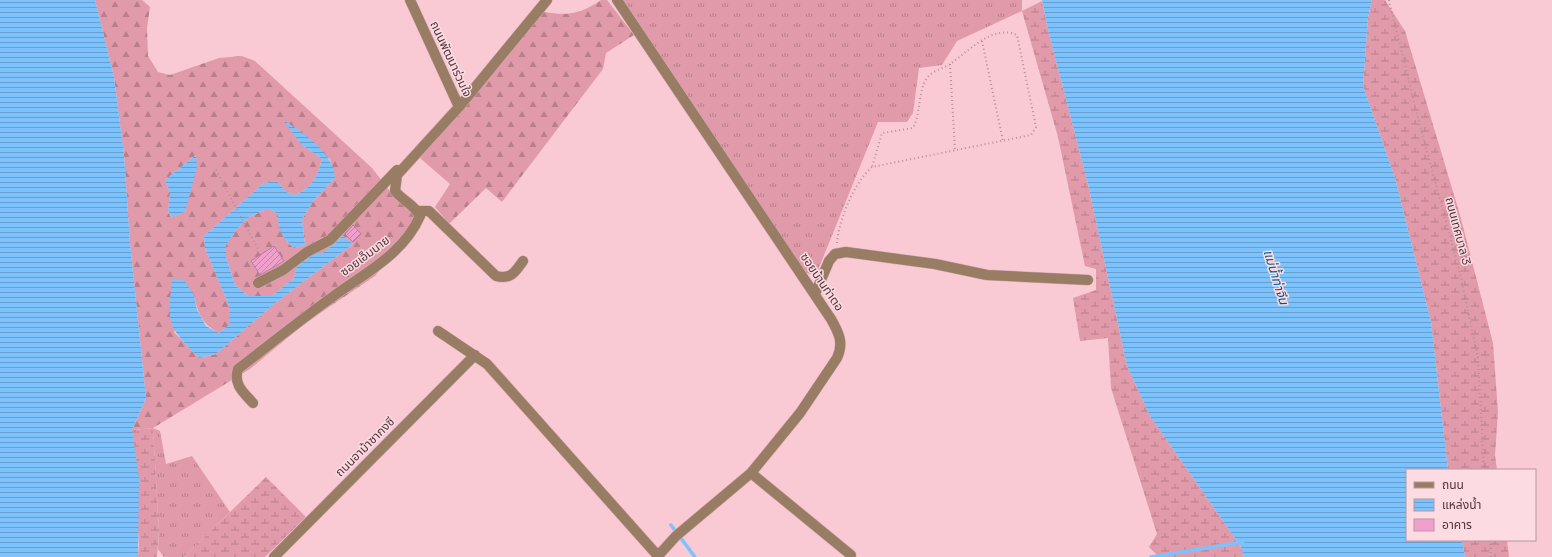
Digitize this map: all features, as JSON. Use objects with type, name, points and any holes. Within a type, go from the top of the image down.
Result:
[{"type":"street","name":"ถนนพัฒนาร่วมใจ","points":[[410,0],[458,105]]},
{"type":"street","points":[[523,261],[511,276],[504,278],[496,276],[429,211],[417,211],[395,191],[397,175],[547,0]]},
{"type":"street","name":"ซอยบ้านท่าตอ","points":[[617,0],[832,319],[840,337],[841,349],[837,358],[800,413],[751,473],[676,536],[658,557]]},
{"type":"street","points":[[258,283],[283,270],[307,252],[330,240],[371,199],[458,105]]},
{"type":"street","name":"ซอยเอ็มนาย","points":[[253,402],[238,386],[235,377],[238,369],[330,298],[395,251],[413,232],[420,216],[417,211]]},
{"type":"street","points":[[814,294],[829,261],[835,254],[846,252],[928,263],[987,275],[1088,280]]},
{"type":"street","points":[[438,331],[487,364],[658,557]]},
{"type":"street","name":"ถนนอาม้าซากงซี","points":[[274,557],[475,355]]},
{"type":"street","points":[[751,473],[851,555]]},
{"type":"path","name":"ถนนเทศบาล 3","points":[[1389,0],[1420,126],[1460,273],[1478,358],[1484,469]]},
{"type":"path","points":[[835,254],[839,225],[863,174],[872,167],[1031,135],[1036,126],[1018,35],[1010,32],[999,33],[982,41],[950,64],[928,77],[923,84],[918,118],[913,128],[882,133],[872,167]]},
{"type":"path","points":[[982,41],[1002,141]]},
{"type":"path","points":[[950,64],[955,150]]},
{"type":"path","points":[[216,170],[259,251]]},
{"type":"path","points":[[1490,541],[1491,557]]},
{"type":"green space","points":[[95,0],[142,0],[150,7],[147,28],[148,56],[158,72],[170,75],[219,58],[242,56],[255,61],[372,168],[396,199],[425,215],[375,276],[304,324],[250,369],[153,428],[132,430],[146,398],[130,243],[124,155],[114,77]],"holes":[[[301,144],[330,159],[335,178],[314,200],[302,219],[305,245],[294,248],[287,242],[278,214],[271,210],[264,210],[248,218],[237,229],[226,244],[226,257],[235,285],[248,296],[272,296],[294,278],[297,265],[323,253],[343,236],[353,244],[274,304],[216,354],[199,358],[174,332],[194,295],[199,313],[208,326],[213,330],[219,333],[231,324],[229,306],[205,248],[204,236],[264,183],[277,181],[286,192],[295,195],[306,189],[316,176],[322,159]],[[196,155],[185,212],[171,217],[168,211],[170,193],[165,180]]]},
{"type":"green space","points":[[601,0],[607,0],[634,35],[606,53],[603,69],[502,202],[486,188],[449,224],[435,207],[450,184],[420,158],[544,12],[560,14],[574,13],[594,5]]},
{"type":"green space","points":[[622,0],[1022,0],[1022,11],[957,41],[942,65],[919,68],[913,113],[907,122],[878,122],[816,275],[806,273]]},
{"type":"green space","points":[[1372,0],[1385,0],[1405,31],[1460,215],[1493,343],[1498,412],[1495,455],[1497,469],[1448,469],[1431,322],[1395,178],[1363,86],[1368,18]]},
{"type":"green space","points":[[1042,1],[1048,30],[1088,184],[1127,366],[1150,416],[1241,547],[1244,557],[1159,557],[1149,547],[1157,534],[1111,388],[1108,338],[1080,341],[1073,298],[1096,290],[1096,269],[1085,266],[1058,137],[1022,11]]},
{"type":"green space","points":[[153,428],[160,431],[166,464],[192,456],[230,512],[184,557],[164,557],[158,549],[159,531]]},
{"type":"green space","points":[[153,428],[159,531],[157,557],[138,557],[139,545],[132,430]]},
{"type":"green space","points":[[266,477],[306,517],[265,557],[184,557]]},
{"type":"green space","points":[[1462,541],[1507,541],[1509,557],[1465,557]]},
{"type":"water","points":[[0,0],[95,0],[114,77],[124,155],[130,243],[146,398],[132,430],[139,478],[138,557],[0,557]]},
{"type":"water","name":"แม่น้ำท่าจีน","points":[[1042,0],[1372,0],[1368,18],[1363,86],[1395,178],[1431,322],[1448,469],[1406,469],[1406,541],[1462,541],[1465,557],[1244,557],[1241,547],[1150,416],[1127,366],[1088,184],[1048,30]]},
{"type":"water","points":[[283,120],[308,137],[324,152],[334,169],[335,178],[314,200],[302,219],[305,245],[294,248],[290,244],[280,229],[278,214],[271,210],[264,210],[248,218],[237,229],[226,245],[226,257],[235,285],[248,296],[272,296],[294,278],[297,265],[312,252],[323,253],[343,236],[353,244],[274,304],[216,354],[199,358],[175,331],[172,324],[170,307],[172,280],[184,280],[194,295],[197,310],[206,326],[219,333],[230,324],[229,306],[205,248],[204,236],[264,183],[277,181],[286,192],[295,195],[306,189],[316,176],[322,159],[301,144]]},
{"type":"water","points":[[196,155],[197,167],[185,212],[172,217],[168,211],[170,193],[165,180]]},
{"type":"building","points":[[353,225],[361,234],[353,242],[345,234]]},
{"type":"building","points":[[274,246],[284,261],[260,275],[251,261]]},
{"type":"waterway","points":[[671,525],[695,557]]},
{"type":"waterway","points":[[1151,557],[1243,542]]}]
